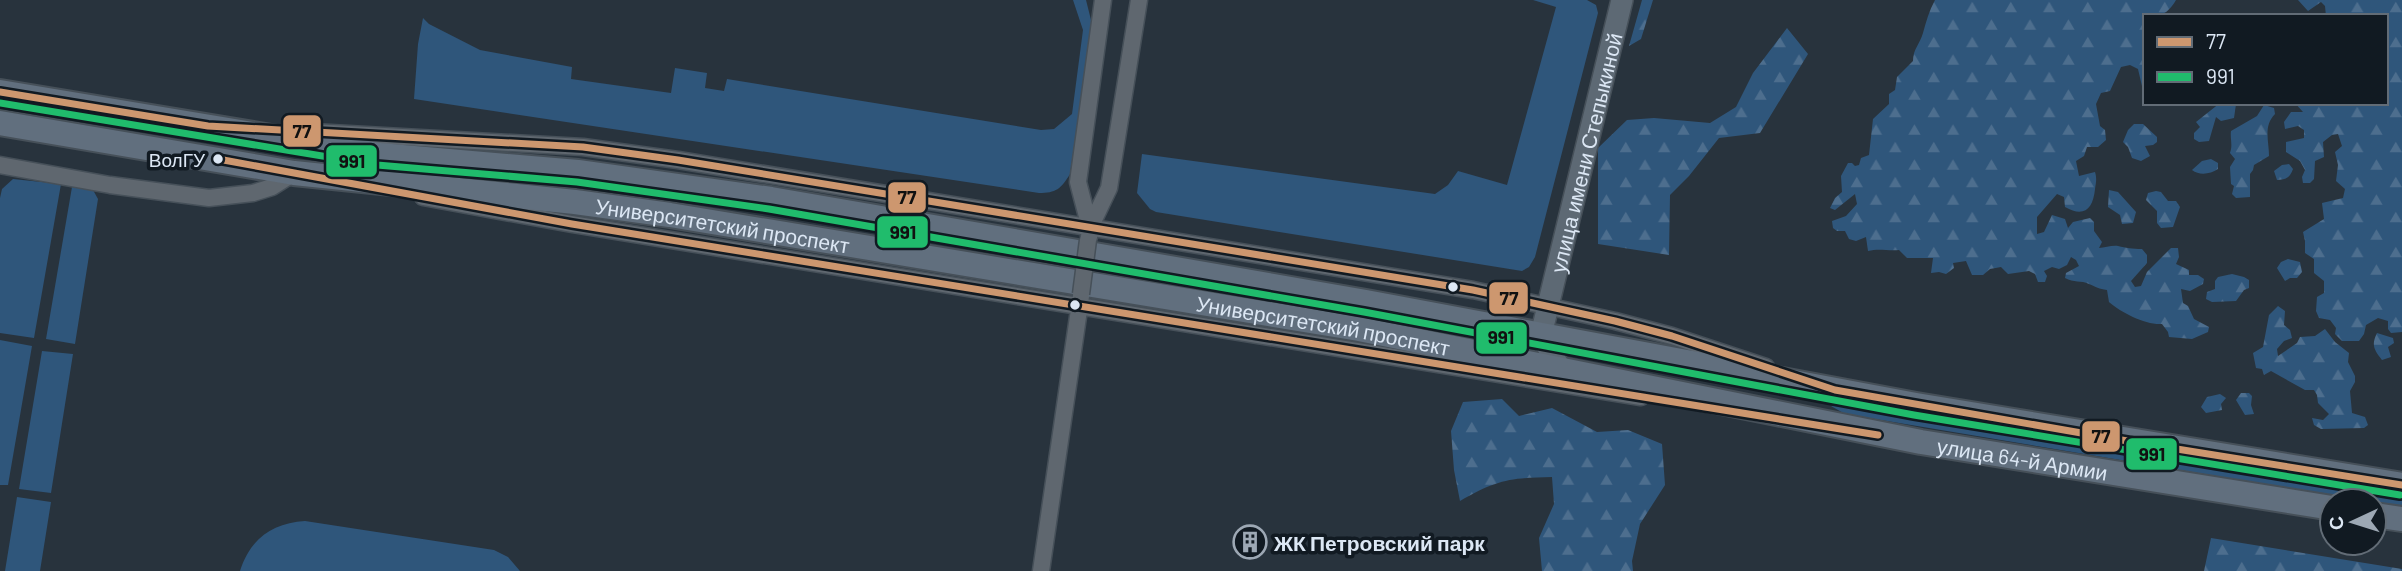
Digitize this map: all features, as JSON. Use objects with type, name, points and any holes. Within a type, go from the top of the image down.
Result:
[{"type":"highway","name":"Университетский проспект","points":[[0,92],[379,155],[578,172],[771,199],[1353,299],[1835,390]]},
{"type":"highway","name":"Университетский проспект","points":[[0,123],[294,173],[575,202],[670,215],[1359,329],[1921,442]]},
{"type":"highway","name":"улица 64-й Армии","points":[[1835,390],[2402,485]]},
{"type":"highway","name":"улица 64-й Армии","points":[[1921,442],[2318,506]]},
{"type":"main road","name":"улица имени Степыкиной","points":[[1541,335],[1622,0]]},
{"type":"main road","points":[[1541,335],[1561,370]]},
{"type":"street","points":[[1089,234],[1078,182],[1103,0]]},
{"type":"street","points":[[1041,571],[1089,234],[1110,188],[1139,0]]},
{"type":"street","points":[[208,126],[597,148],[678,160],[1089,234],[1473,290],[1672,336],[1835,390]]},
{"type":"street","points":[[0,165],[110,185],[209,198],[272,187],[294,173]]},
{"type":"street","name":"Университетский проспект","points":[[294,173],[572,225],[1080,300],[1921,442]]},
{"type":"green space","points":[[1073,0],[1086,0],[1092,24],[1070,174],[1061,187],[1050,192],[1039,193],[414,99],[423,18],[429,24],[480,50],[572,67],[571,79],[671,93],[675,68],[707,73],[705,88],[724,91],[727,79],[1041,130],[1054,129],[1072,114],[1083,30]]},
{"type":"green space","points":[[1533,0],[1587,0],[1596,5],[1598,13],[1535,257],[1529,267],[1522,271],[1156,212],[1150,209],[1137,193],[1142,154],[1435,194],[1448,185],[1458,171],[1507,185],[1556,7]]},
{"type":"green space","points":[[1642,0],[1653,0],[1641,39],[1629,46]]},
{"type":"green space","points":[[1935,0],[2176,0],[2163,14],[2143,14],[2143,90],[2138,69],[2130,65],[2121,67],[2110,91],[2101,93],[2096,104],[2106,140],[2098,147],[2087,147],[2084,156],[2076,161],[2079,176],[2095,172],[2094,196],[2090,206],[2077,212],[2065,207],[2064,197],[2057,194],[2037,217],[2037,234],[2044,232],[2052,215],[2065,219],[2068,228],[2073,222],[2090,218],[2094,222],[2094,231],[2102,242],[2099,248],[2116,246],[2142,249],[2147,255],[2147,263],[2131,281],[2135,287],[2141,286],[2147,272],[2171,248],[2178,248],[2179,257],[2176,264],[2189,270],[2189,275],[2198,275],[2204,279],[2203,284],[2190,291],[2181,289],[2183,303],[2188,306],[2194,319],[2209,327],[2208,332],[2192,339],[2169,337],[2162,324],[2148,323],[2109,302],[2107,290],[2065,278],[2066,273],[2079,266],[2071,257],[2067,265],[2044,271],[2047,276],[2045,282],[2038,282],[2035,274],[2029,271],[2008,274],[2001,267],[1990,269],[1983,275],[1972,275],[1966,261],[1953,263],[1954,268],[1946,274],[1931,273],[1933,258],[1907,258],[1899,250],[1868,251],[1866,237],[1856,241],[1849,239],[1845,231],[1833,228],[1832,221],[1846,216],[1857,204],[1855,194],[1835,210],[1830,208],[1842,192],[1841,176],[1848,163],[1859,165],[1861,158],[1869,155],[1873,119],[1889,104],[1889,94],[1895,90],[1897,77],[1913,61]]},
{"type":"green space","points":[[2298,0],[2402,0],[2402,332],[2391,333],[2388,321],[2378,318],[2366,325],[2359,341],[2342,341],[2335,334],[2336,328],[2330,320],[2319,318],[2316,311],[2317,297],[2324,293],[2324,281],[2314,273],[2314,259],[2305,253],[2303,232],[2324,219],[2322,203],[2343,198],[2345,189],[2336,181],[2338,165],[2335,152],[2342,146],[2338,134],[2323,142],[2324,157],[2315,161],[2314,179],[2310,183],[2303,183],[2305,170],[2300,161],[2286,152],[2286,142],[2304,138],[2304,130],[2298,126],[2285,129],[2284,122],[2291,112],[2303,112],[2297,105],[2388,105],[2388,14],[2326,14],[2325,6],[2321,2],[2308,11]]},
{"type":"green space","points":[[1787,28],[1808,54],[1760,133],[1719,138],[1670,195],[1669,255],[1598,244],[1598,148],[1627,120],[1654,118],[1710,123],[1736,107],[1753,73]]},
{"type":"green space","points":[[2217,105],[2236,105],[2234,118],[2221,121],[2216,117],[2209,141],[2199,142],[2194,139],[2194,133],[2200,127],[2196,122]]},
{"type":"green space","points":[[2264,105],[2274,108],[2275,114],[2268,129],[2269,156],[2254,165],[2250,174],[2250,197],[2236,198],[2232,194],[2234,186],[2231,184],[2230,167],[2235,159],[2230,153],[2231,131],[2257,116]]},
{"type":"green space","points":[[2134,124],[2143,124],[2157,137],[2157,142],[2153,145],[2145,146],[2150,156],[2141,161],[2132,158],[2123,142]]},
{"type":"green space","points":[[2211,159],[2218,163],[2218,169],[2205,174],[2192,170],[2202,161]]},
{"type":"green space","points":[[2289,164],[2293,169],[2290,175],[2277,180],[2274,171]]},
{"type":"green space","points":[[13,179],[61,184],[34,338],[0,333],[0,198],[2,189]]},
{"type":"green space","points":[[72,187],[93,190],[98,199],[75,344],[46,339]]},
{"type":"green space","points":[[2109,190],[2118,192],[2136,212],[2133,223],[2122,224],[2120,215],[2108,207]]},
{"type":"green space","points":[[2161,192],[2168,201],[2176,201],[2180,207],[2173,227],[2161,228],[2157,223],[2157,211],[2146,200],[2148,193]]},
{"type":"green space","points":[[2288,259],[2300,262],[2302,272],[2297,278],[2285,281],[2277,268],[2281,262]]},
{"type":"green space","points":[[2232,274],[2249,280],[2249,288],[2244,290],[2236,301],[2212,302],[2206,299],[2207,292],[2215,289],[2218,277]]},
{"type":"green space","points":[[2278,306],[2285,311],[2284,325],[2290,330],[2292,338],[2284,341],[2277,349],[2278,356],[2297,343],[2300,337],[2315,336],[2325,329],[2335,342],[2349,353],[2348,362],[2355,376],[2350,391],[2352,413],[2365,417],[2368,425],[2364,428],[2321,429],[2314,425],[2312,418],[2323,420],[2329,414],[2318,403],[2314,390],[2305,390],[2271,371],[2264,375],[2262,369],[2256,368],[2253,353],[2263,347],[2269,315]]},
{"type":"green space","points":[[2377,333],[2393,338],[2394,343],[2388,347],[2391,357],[2382,360],[2377,353],[2374,344]]},
{"type":"green space","points":[[0,340],[32,346],[8,485],[0,485]]},
{"type":"green space","points":[[42,351],[73,354],[51,493],[19,489]]},
{"type":"green space","points":[[2241,393],[2249,393],[2252,396],[2254,414],[2245,415],[2236,400]]},
{"type":"green space","points":[[2220,394],[2226,398],[2221,404],[2222,410],[2206,413],[2201,407],[2207,397]]},
{"type":"green space","points":[[1502,399],[1519,416],[1552,408],[1597,432],[1628,430],[1662,444],[1665,485],[1640,524],[1632,561],[1633,571],[1542,571],[1539,538],[1554,504],[1552,477],[1504,482],[1460,501],[1451,431],[1463,402]]},
{"type":"green space","points":[[1848,404],[2337,487],[2318,487],[2318,493],[1845,414],[1831,406]]},
{"type":"green space","points":[[2388,496],[2402,498],[2402,507],[2388,505]]},
{"type":"green space","points":[[17,497],[51,502],[40,571],[5,571]]},
{"type":"green space","points":[[305,521],[494,550],[508,557],[520,571],[240,571],[250,550],[264,535],[282,525]]},
{"type":"green space","points":[[2211,538],[2402,569],[2402,571],[2204,571]]},
{"type":"transit line","name":"77","points":[[0,92],[208,126],[583,147],[678,160],[1473,290],[1672,336],[1835,390],[2402,485]]},
{"type":"transit line","name":"991","points":[[0,103],[377,165],[577,182],[769,209],[1364,312],[1914,415],[2400,495]]},
{"type":"transit line","name":"77","points":[[218,159],[572,224],[1878,435]]},
{"type":"place","name":"ВолГУ","points":[[218,159]]},
{"type":"place","name":"ЖК Петровский парк","points":[[1250,542]]}]
